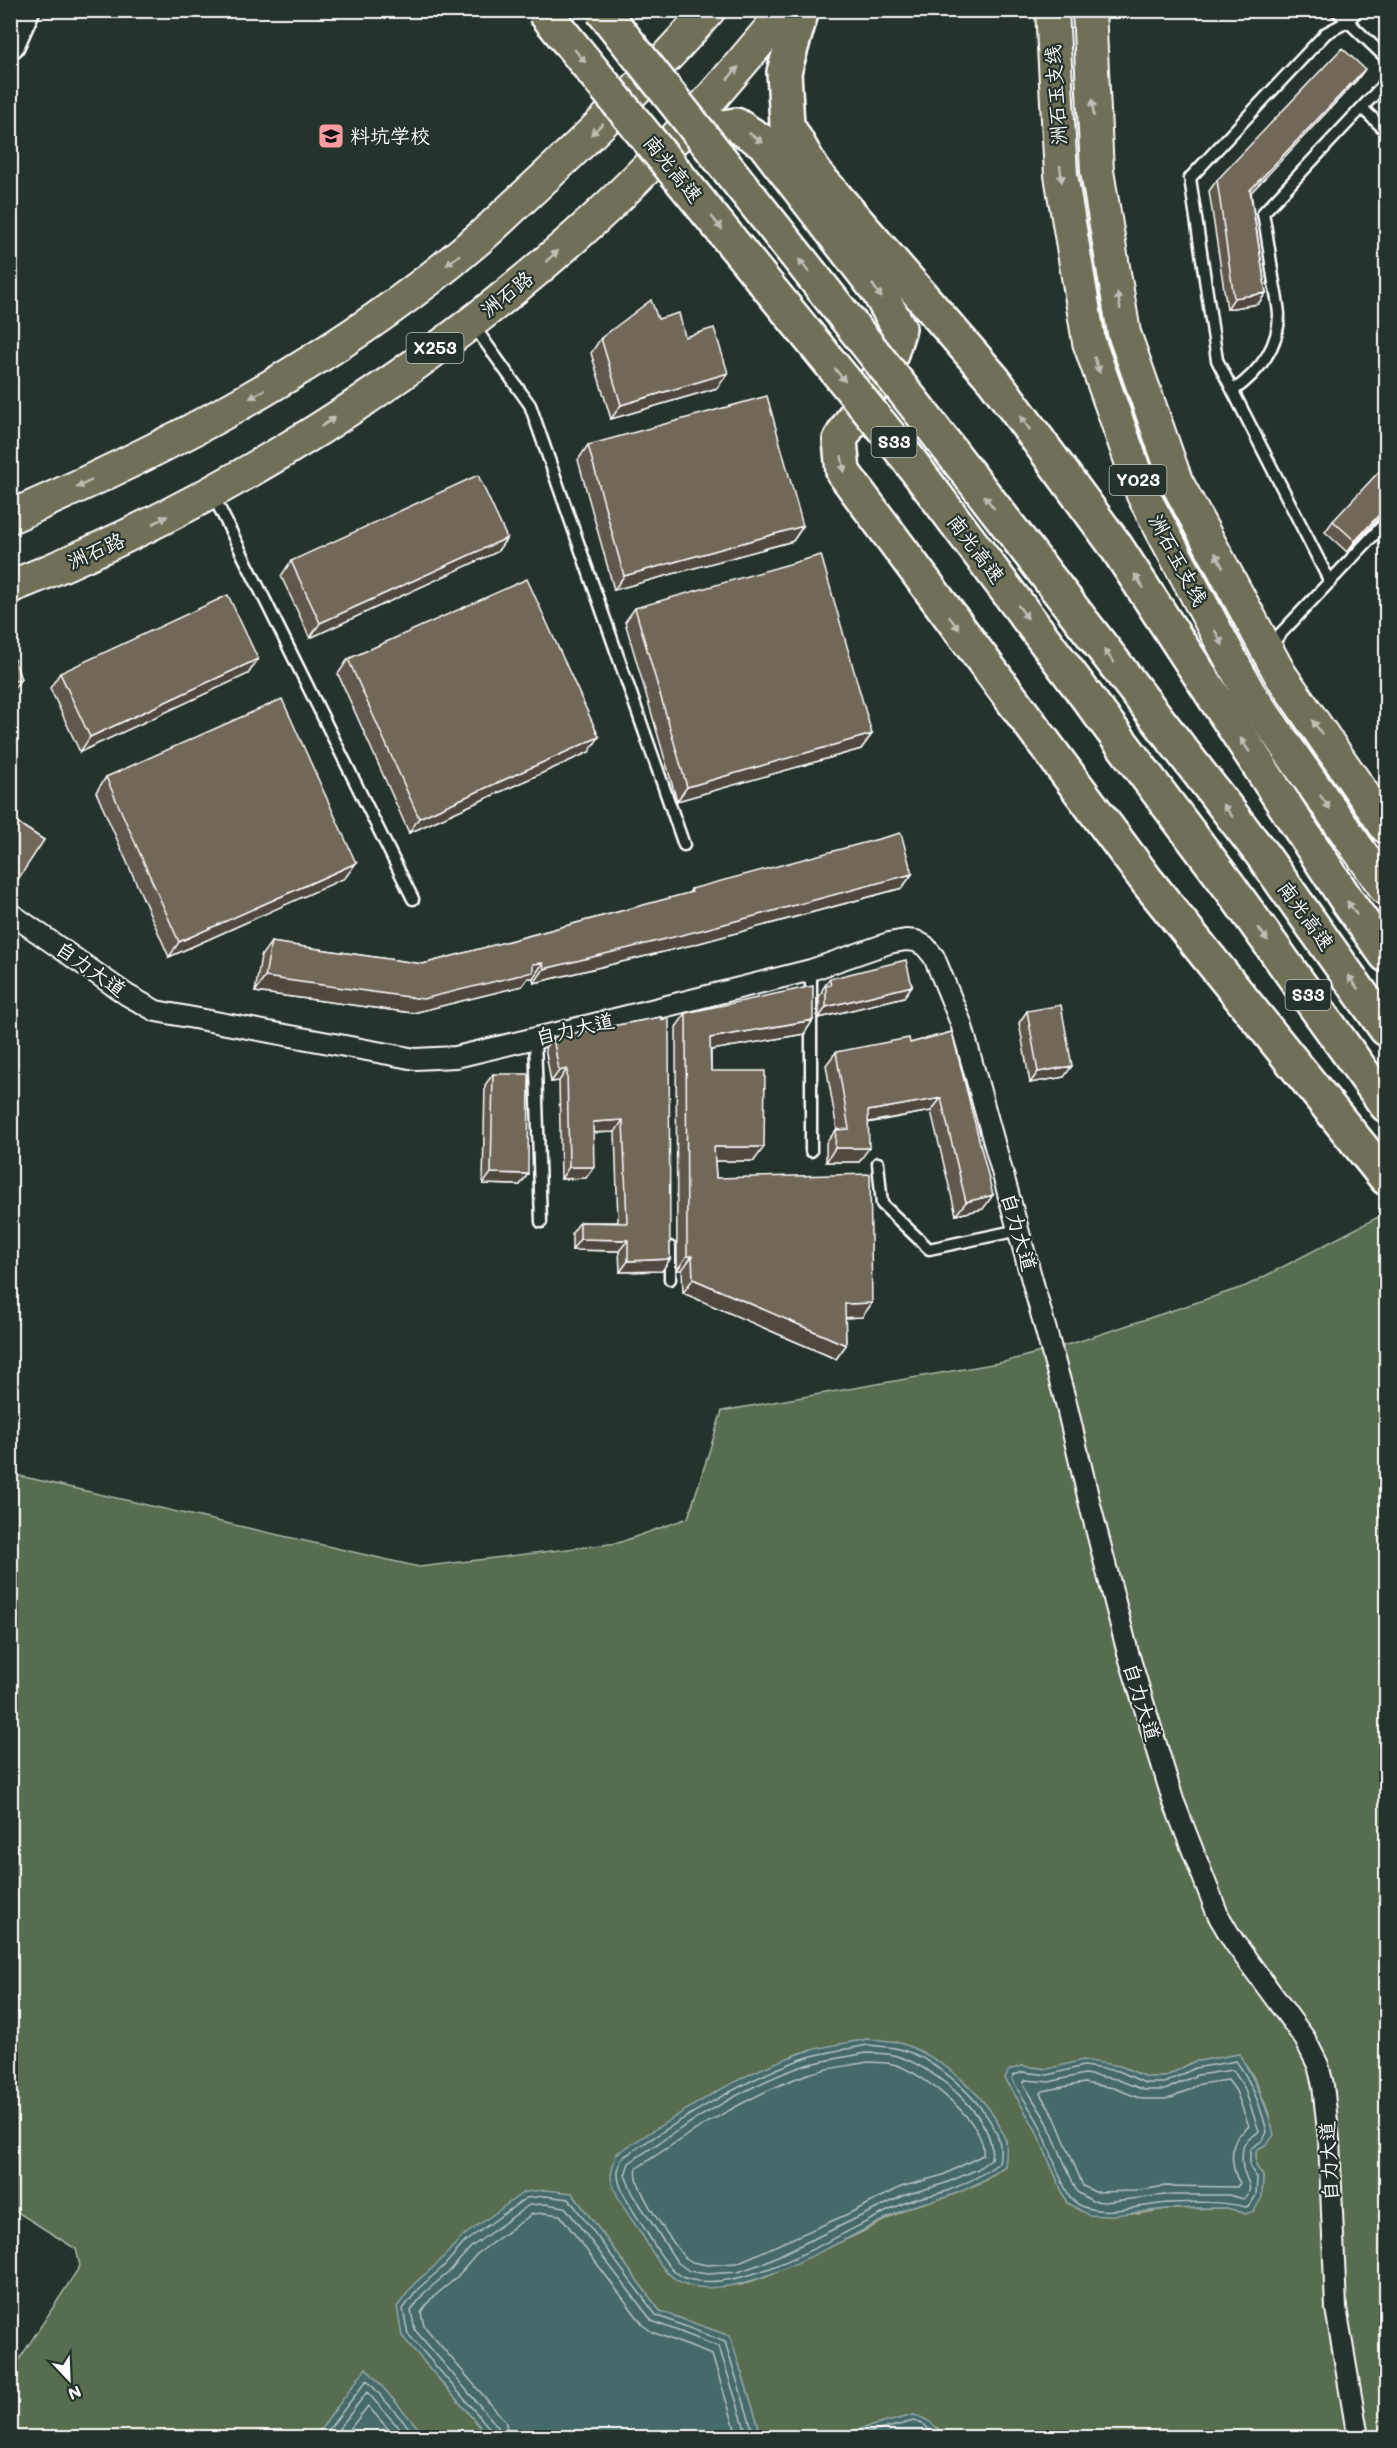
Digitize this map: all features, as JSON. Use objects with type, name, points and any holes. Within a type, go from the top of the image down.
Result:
[{"type":"highway","name":"南光高速","points":[[543,10],[906,456],[1229,886],[1386,1105]]},
{"type":"highway","name":"南光高速","points":[[602,10],[919,410],[1264,857],[1386,1029]]},
{"type":"highway","points":[[802,10],[784,72],[787,125],[814,172],[994,380],[1115,545],[1348,902],[1386,955]]},
{"type":"highway","points":[[681,133],[736,125],[763,142],[878,291],[899,328],[890,357],[840,440],[843,472],[1147,881],[1386,1178]]},
{"type":"main road","points":[[10,517],[127,464],[234,408],[290,375],[384,312],[471,246],[568,156],[647,79],[709,10]]},
{"type":"main road","name":"洲石路","points":[[10,587],[146,528],[212,492],[288,448],[348,409],[471,323],[590,222],[681,133],[786,10]]},
{"type":"main road","name":"洲石玉支线","points":[[1052,10],[1061,175],[1089,342],[1143,495],[1249,693],[1386,889]]},
{"type":"main road","name":"洲石玉支线","points":[[1089,10],[1097,171],[1124,333],[1176,481],[1280,674],[1386,827]]},
{"type":"street","points":[[10,44],[25,10]]},
{"type":"street","name":"自力大道","points":[[10,913],[127,995],[156,1011],[415,1059],[456,1057],[535,1038],[668,1012],[811,970],[889,943],[906,940],[916,941],[925,946],[934,957],[961,1023],[1066,1403],[1090,1509],[1128,1653],[1173,1800],[1218,1915],[1234,1942],[1305,2039],[1318,2065],[1323,2085],[1329,2140],[1336,2308],[1358,2438]]},
{"type":"lane","points":[[1336,10],[1386,58]]},
{"type":"lane","points":[[1330,582],[1217,360],[1190,178],[1326,33],[1347,22],[1358,10]]},
{"type":"lane","points":[[1233,391],[1261,366],[1276,332],[1279,314],[1263,213],[1386,82]]},
{"type":"lane","points":[[1362,108],[1386,131]]},
{"type":"lane","points":[[471,323],[530,405],[684,844]]},
{"type":"lane","points":[[212,492],[413,899]]},
{"type":"lane","points":[[1266,649],[1386,522]]},
{"type":"lane","points":[[811,970],[811,1151]]},
{"type":"lane","points":[[535,1038],[541,1222]]},
{"type":"lane","points":[[878,1163],[882,1204],[929,1249],[1019,1230]]},
{"type":"lane","points":[[670,1232],[670,1279]]},
{"type":"green space","points":[[1384,1214],[1386,1218],[1386,2437],[943,2437],[938,2428],[914,2415],[829,2437],[762,2437],[730,2336],[660,2311],[572,2193],[524,2192],[414,2284],[402,2336],[489,2437],[426,2437],[366,2369],[315,2437],[11,2438],[11,2372],[80,2266],[76,2249],[11,2208],[11,1474],[419,1567],[618,1543],[688,1518],[722,1411],[1004,1362],[1077,1342],[1246,1286]],"holes":[[[867,2039],[1006,2140],[1005,2166],[984,2181],[950,2196],[910,2207],[860,2233],[741,2285],[667,2273],[635,2224],[680,2114],[716,2092],[799,2053]],[[1239,2054],[1256,2081],[1269,2114],[1267,2144],[1256,2150],[1256,2166],[1263,2176],[1262,2197],[1246,2214],[1228,2208],[1166,2209],[1138,2214],[1067,2203],[1035,2128],[1005,2078],[1022,2066],[1048,2069],[1120,2066],[1146,2077],[1165,2077],[1193,2062]]]},
{"type":"water","points":[[867,2039],[894,2042],[918,2050],[964,2081],[989,2109],[998,2124],[1006,2142],[1005,2166],[964,2190],[910,2207],[768,2275],[737,2284],[710,2288],[685,2284],[671,2276],[654,2255],[615,2191],[611,2177],[616,2154],[704,2099],[775,2063],[807,2051]]},
{"type":"water","points":[[1239,2054],[1260,2093],[1274,2135],[1267,2144],[1256,2150],[1256,2166],[1263,2176],[1262,2197],[1254,2211],[1246,2214],[1228,2208],[1198,2208],[1105,2216],[1089,2215],[1067,2203],[1035,2128],[1005,2078],[1009,2070],[1022,2066],[1048,2069],[1083,2060],[1120,2066],[1146,2077],[1165,2077],[1193,2062]]},
{"type":"water","points":[[545,2190],[572,2193],[660,2311],[730,2336],[762,2437],[489,2437],[402,2336],[397,2307],[414,2284],[462,2237],[524,2192]]},
{"type":"water","points":[[366,2368],[426,2437],[315,2437]]},
{"type":"water","points":[[914,2415],[931,2423],[943,2437],[829,2437]]},
{"type":"building","points":[[1342,48],[1365,69],[1250,190],[1266,293],[1234,298],[1217,180]]},
{"type":"building","points":[[651,300],[658,319],[679,313],[685,337],[714,328],[728,373],[621,405],[601,338]]},
{"type":"building","points":[[767,396],[803,526],[624,576],[588,445]]},
{"type":"building","points":[[1386,464],[1386,507],[1355,541],[1333,521]]},
{"type":"building","points":[[478,475],[507,538],[320,623],[291,561]]},
{"type":"building","points":[[821,555],[872,734],[687,787],[635,608]]},
{"type":"building","points":[[527,579],[599,737],[419,818],[348,659]]},
{"type":"building","points":[[228,595],[258,659],[90,737],[60,673]]},
{"type":"building","points":[[10,647],[21,679],[10,682]]},
{"type":"building","points":[[282,699],[356,863],[179,942],[106,777]]},
{"type":"building","points":[[10,818],[44,840],[17,881],[10,876]]},
{"type":"building","points":[[901,833],[912,874],[544,969],[543,963],[533,964],[533,972],[423,999],[265,977],[271,942],[423,964]]},
{"type":"building","points":[[906,960],[912,986],[826,1007],[826,986],[831,985],[829,979]]},
{"type":"building","points":[[813,986],[813,1020],[710,1038],[711,1071],[765,1071],[764,1147],[714,1147],[716,1178],[870,1174],[872,1303],[845,1304],[846,1345],[693,1279],[692,1256],[687,1256],[686,1013]]},
{"type":"building","points":[[1061,1005],[1072,1066],[1038,1072],[1027,1011]]},
{"type":"building","points":[[661,1017],[662,1020],[669,1019],[670,1259],[628,1261],[628,1240],[580,1239],[580,1222],[627,1223],[623,1120],[593,1122],[594,1167],[569,1167],[567,1069],[559,1071],[553,1037]]},
{"type":"building","points":[[952,1032],[993,1195],[966,1202],[941,1098],[868,1111],[869,1148],[835,1148],[836,1130],[849,1129],[836,1052],[909,1038],[910,1043]]},
{"type":"building","points":[[493,1074],[529,1074],[528,1174],[491,1173]]},
{"type":"place","name":"料坑学校","points":[[331,136]]}]
